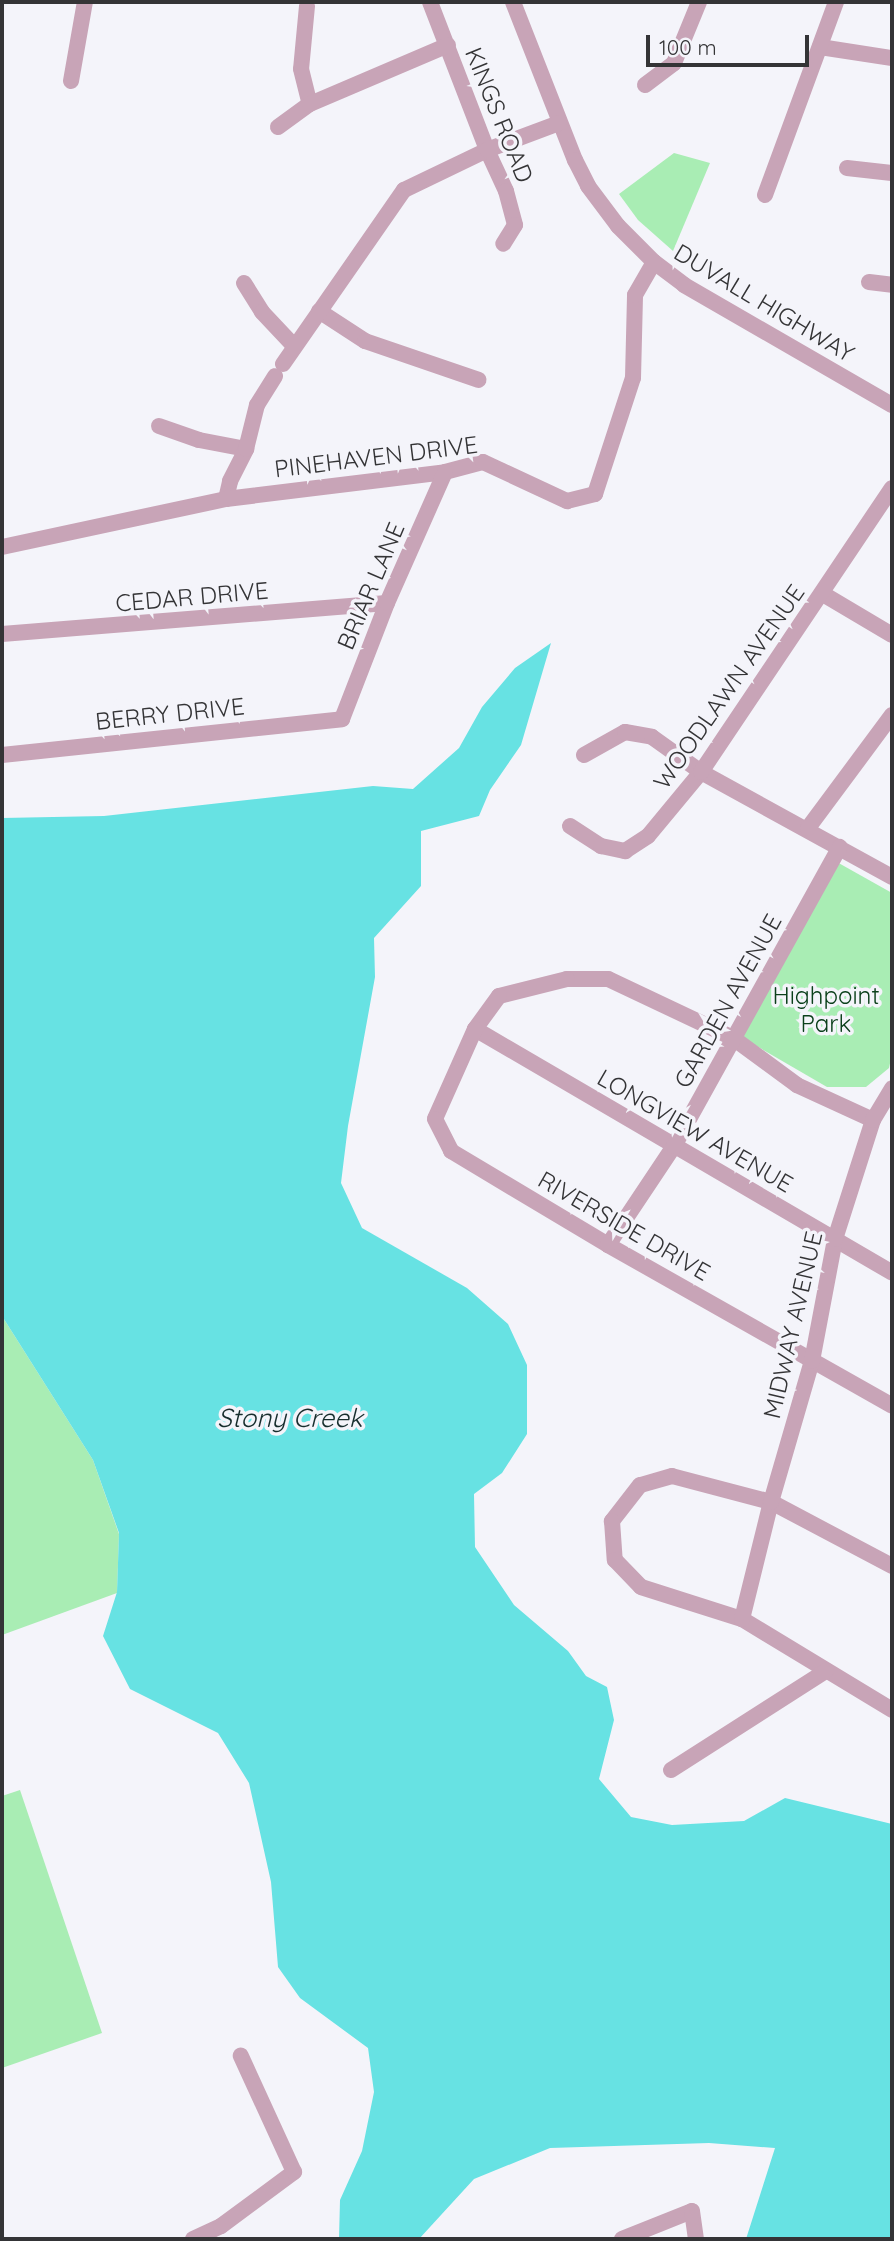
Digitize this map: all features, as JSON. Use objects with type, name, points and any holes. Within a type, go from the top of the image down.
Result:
[{"type":"street","points":[[71,81],[85,2]]},
{"type":"street","name":"KINGS ROAD","points":[[429,2],[487,150],[506,191],[515,225],[503,244]]},
{"type":"street","name":"DUVALL HIGHWAY","points":[[513,2],[559,123],[588,186],[618,226],[654,262],[737,318],[892,405]]},
{"type":"street","points":[[645,85],[674,63],[699,2]]},
{"type":"street","points":[[765,195],[836,2]]},
{"type":"street","points":[[307,6],[301,69],[310,104]]},
{"type":"street","points":[[278,127],[310,104],[447,45]]},
{"type":"street","points":[[820,47],[892,58]]},
{"type":"street","points":[[226,499],[230,481],[246,449],[257,405],[294,346],[404,190],[487,150],[559,123]]},
{"type":"street","points":[[848,168],[892,173]]},
{"type":"street","name":"PINEHAVEN DRIVE","points":[[2,547],[226,499],[445,472],[483,462],[567,500],[595,494],[633,378],[635,295],[654,262]]},
{"type":"street","points":[[869,282],[892,285]]},
{"type":"street","points":[[244,283],[262,312],[294,346]]},
{"type":"street","points":[[319,311],[365,341],[479,380]]},
{"type":"street","points":[[159,426],[199,440],[246,449]]},
{"type":"street","name":"BRIAR LANE","points":[[342,719],[387,603],[445,472]]},
{"type":"street","name":"WOODLAWN AVENUE","points":[[570,826],[601,846],[625,851],[648,836],[701,772],[892,488]]},
{"type":"street","points":[[823,594],[892,635]]},
{"type":"street","name":"CEDAR DRIVE","points":[[2,634],[387,603]]},
{"type":"street","points":[[808,828],[892,715]]},
{"type":"street","name":"BERRY DRIVE","points":[[2,755],[342,719]]},
{"type":"street","points":[[584,755],[625,732],[652,737],[701,772],[808,828],[892,877]]},
{"type":"street","name":"GARDEN AVENUE","points":[[608,1244],[674,1146],[839,848]]},
{"type":"street","points":[[475,1029],[499,996],[567,979],[608,979],[733,1038],[797,1085],[873,1120]]},
{"type":"street","name":"LONGVIEW AVENUE","points":[[475,1029],[892,1273]]},
{"type":"street","name":"RIVERSIDE DRIVE","points":[[475,1029],[435,1119],[451,1151],[892,1406]]},
{"type":"street","name":"MIDWAY AVENUE","points":[[743,1619],[771,1502],[812,1361],[835,1239],[873,1120],[892,1088]]},
{"type":"street","points":[[892,1566],[771,1502],[672,1476],[640,1485],[612,1521],[615,1560],[641,1587],[743,1619],[892,1710]]},
{"type":"street","points":[[671,1770],[826,1671]]},
{"type":"street","points":[[193,2239],[224,2232],[293,2172],[241,2056]]},
{"type":"street","points":[[622,2239],[692,2211],[696,2239]]},
{"type":"green space","points":[[674,153],[710,163],[673,251],[638,220],[619,194]]},
{"type":"green space","name":"Highpoint Park","points":[[835,861],[892,893],[892,1054],[889,1068],[866,1087],[827,1087],[736,1034]]},
{"type":"green space","points":[[2,1316],[93,1460],[119,1534],[117,1593],[2,1635]]},
{"type":"green space","points":[[20,1790],[102,2033],[2,2068],[2,1796]]},
{"type":"water","name":"Stony Creek","points":[[551,643],[521,745],[490,790],[479,816],[421,831],[421,886],[374,938],[375,977],[348,1126],[341,1183],[362,1228],[467,1288],[508,1324],[527,1365],[527,1434],[502,1473],[474,1494],[475,1547],[514,1605],[568,1651],[586,1676],[607,1687],[614,1720],[599,1779],[631,1817],[672,1825],[744,1821],[785,1798],[892,1824],[892,2239],[746,2239],[775,2148],[709,2143],[550,2148],[474,2179],[419,2239],[339,2239],[340,2200],[362,2151],[374,2092],[368,2048],[300,1998],[278,1967],[271,1882],[249,1783],[218,1733],[130,1689],[103,1636],[117,1592],[119,1533],[93,1460],[2,1316],[2,818],[104,816],[373,786],[413,789],[459,748],[482,707],[515,668]]}]
